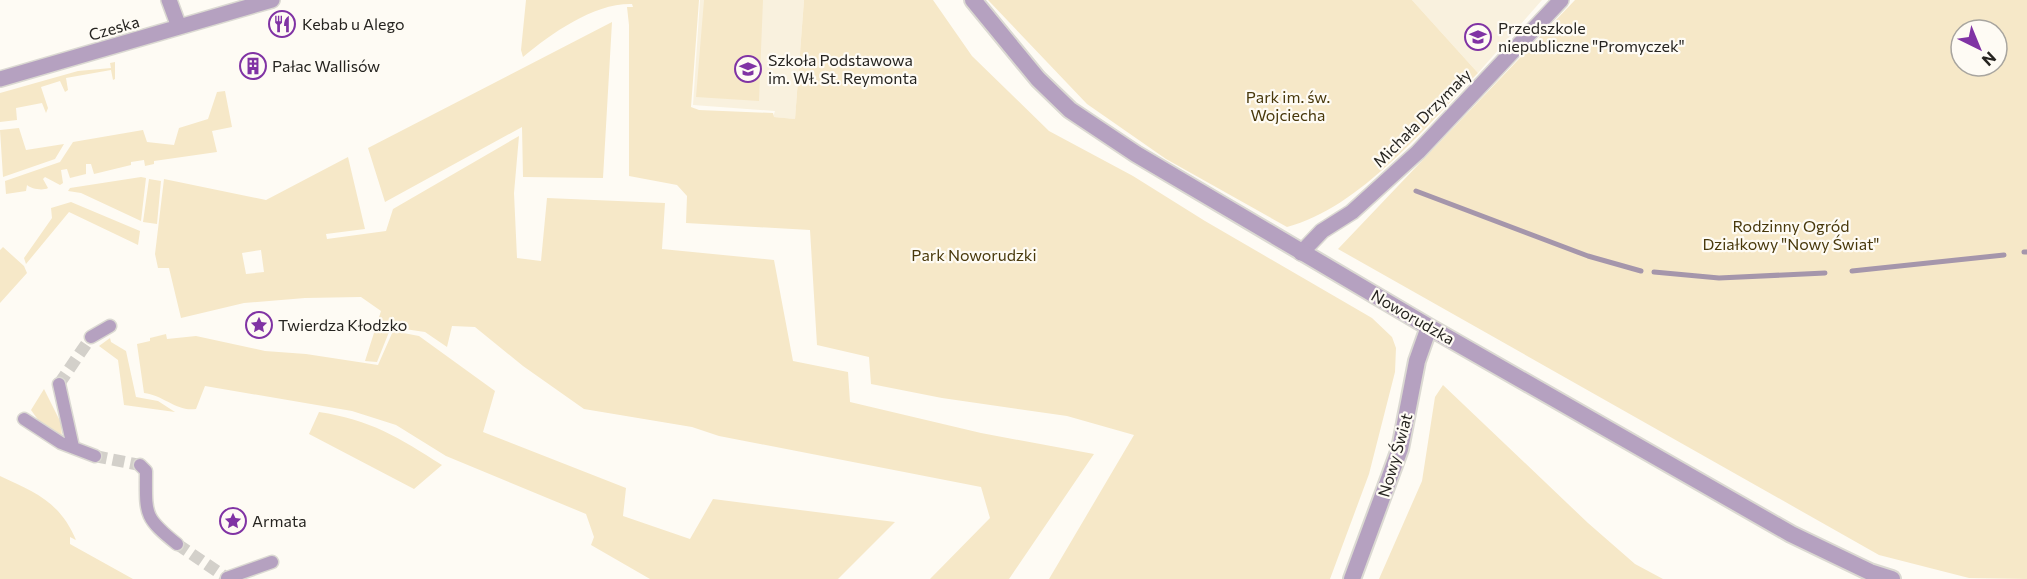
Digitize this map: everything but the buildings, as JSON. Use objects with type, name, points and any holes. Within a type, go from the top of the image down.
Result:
[{"type":"street","points":[[169,0],[178,27]]},
{"type":"street","name":"Czeska","points":[[0,80],[272,0]]},
{"type":"street","name":"Noworudzka","points":[[973,0],[1038,79],[1070,110],[1136,154],[1301,253],[1816,548],[1892,579]]},
{"type":"street","name":"Michała Drzymały","points":[[1301,253],[1322,231],[1352,212],[1418,152],[1561,0]]},
{"type":"street","points":[[91,337],[110,326]]},
{"type":"street","name":"Nowy Świat","points":[[1352,579],[1400,449],[1418,361],[1429,327]]},
{"type":"street","points":[[59,384],[73,447]]},
{"type":"street","points":[[24,418],[73,447],[95,456]]},
{"type":"street","points":[[140,465],[146,471],[146,504],[152,523],[177,544]]},
{"type":"street","points":[[227,578],[272,562]]},
{"type":"shaded area","name":"Szkoła Podstawowa im. Wł. St. Reymonta","points":[[700,0],[804,0],[795,119],[773,117],[775,111],[693,105]]},
{"type":"shaded area","name":"Przedszkole niepubliczne \"Promyczek\"","points":[[1412,0],[1542,0],[1478,73]]},
{"type":"green space","name":"Park Noworudzki","points":[[526,0],[699,0],[691,107],[699,110],[773,113],[774,117],[795,119],[804,0],[933,0],[972,56],[1049,131],[1133,176],[1205,221],[1372,318],[1392,337],[1396,348],[1395,372],[1369,474],[1330,579],[1049,579],[1134,435],[1067,416],[942,398],[871,384],[869,357],[817,345],[810,230],[686,223],[687,196],[677,185],[629,176],[627,7],[633,7],[632,4],[603,8],[588,14],[560,29],[523,57],[521,50]]},
{"type":"green space","points":[[704,0],[763,0],[759,101],[696,97]]},
{"type":"green space","name":"Park im. św. Wojciecha","points":[[988,0],[1412,0],[1478,73],[1414,140],[1366,184],[1314,217],[1287,227],[1166,159],[1087,104]]},
{"type":"green space","name":"Rodzinny Ogród Działkowy \"Nowy Świat\"","points":[[1575,0],[2027,0],[2027,579],[1969,578],[1879,555],[1338,249]]},
{"type":"green space","points":[[612,22],[603,178],[523,177],[522,127],[385,202],[368,148]]},
{"type":"green space","points":[[115,62],[115,79],[113,80],[111,70],[66,78],[68,90],[65,92],[60,81],[41,87],[48,108],[46,113],[42,103],[16,108],[17,120],[0,122],[0,93],[78,71],[111,68],[110,63]]},
{"type":"green space","points":[[225,91],[232,127],[212,131],[217,152],[154,161],[154,164],[145,166],[144,160],[131,162],[131,165],[94,174],[91,164],[86,164],[86,174],[70,178],[67,169],[61,170],[63,183],[60,185],[45,177],[43,179],[48,188],[37,189],[27,185],[26,191],[6,194],[5,181],[60,162],[73,142],[143,130],[147,142],[174,145],[179,128],[208,119],[217,92]]},
{"type":"green space","points":[[19,128],[26,150],[64,144],[55,159],[3,177],[0,130]]},
{"type":"green space","points":[[519,136],[514,193],[517,258],[541,261],[547,198],[665,203],[662,249],[774,260],[793,361],[848,372],[850,402],[981,433],[1094,454],[1009,579],[930,579],[990,518],[981,487],[719,436],[692,427],[584,409],[523,366],[475,327],[452,326],[447,347],[425,332],[391,327],[377,362],[365,361],[381,311],[361,297],[305,298],[244,303],[181,318],[169,268],[158,268],[155,254],[164,179],[266,200],[348,157],[365,229],[326,234],[327,239],[386,231],[393,209]],"holes":[[[261,250],[264,272],[246,274],[242,253]]]},
{"type":"green space","points":[[146,178],[141,221],[81,193],[68,191],[70,188]]},
{"type":"green space","points":[[149,179],[161,181],[157,224],[143,222]]},
{"type":"green space","points":[[71,202],[140,231],[138,245],[69,212],[26,264],[24,258],[52,218],[51,208]]},
{"type":"green space","points":[[3,247],[24,266],[27,273],[0,303],[0,250]]},
{"type":"green space","points":[[393,331],[419,336],[495,391],[483,432],[626,488],[623,516],[690,539],[713,499],[895,522],[838,579],[650,579],[591,545],[594,537],[586,514],[446,456],[396,425],[352,411],[205,386],[196,409],[176,406],[144,393],[137,344],[166,334],[167,339],[196,336],[265,351],[306,354],[378,365]]},
{"type":"green space","points":[[110,338],[111,342],[126,351],[136,397],[158,401],[175,412],[124,405],[118,360],[99,346]]},
{"type":"green space","points":[[1443,385],[1588,523],[1635,564],[1663,579],[1379,579],[1422,481],[1435,397]]},
{"type":"green space","points":[[44,389],[61,423],[62,438],[41,424],[31,410]]},
{"type":"green space","points":[[319,412],[337,415],[384,431],[442,465],[414,489],[309,434]]},
{"type":"green space","points":[[0,476],[35,493],[54,507],[70,527],[76,540],[70,537],[70,544],[133,579],[0,579]]},
{"type":"waterway","points":[[1416,191],[1588,256],[1641,271]]},
{"type":"waterway","points":[[1852,271],[2004,255]]},
{"type":"waterway","points":[[1654,272],[1719,278],[1825,273]]},
{"type":"tunnel","points":[[59,384],[91,337]]},
{"type":"tunnel","points":[[95,456],[140,465]]},
{"type":"tunnel","points":[[177,544],[227,578]]},
{"type":"place","name":"Kebab u Alego","points":[[282,24]]},
{"type":"place","name":"Przedszkole niepubliczne \"Promyczek\"","points":[[1478,37]]},
{"type":"place","name":"Pałac Wallisów","points":[[253,66]]},
{"type":"place","name":"Szkoła Podstawowa im. Wł. St. Reymonta","points":[[748,69]]},
{"type":"place","name":"Twierdza Kłodzko","points":[[259,325]]},
{"type":"place","name":"Armata","points":[[233,521]]}]
